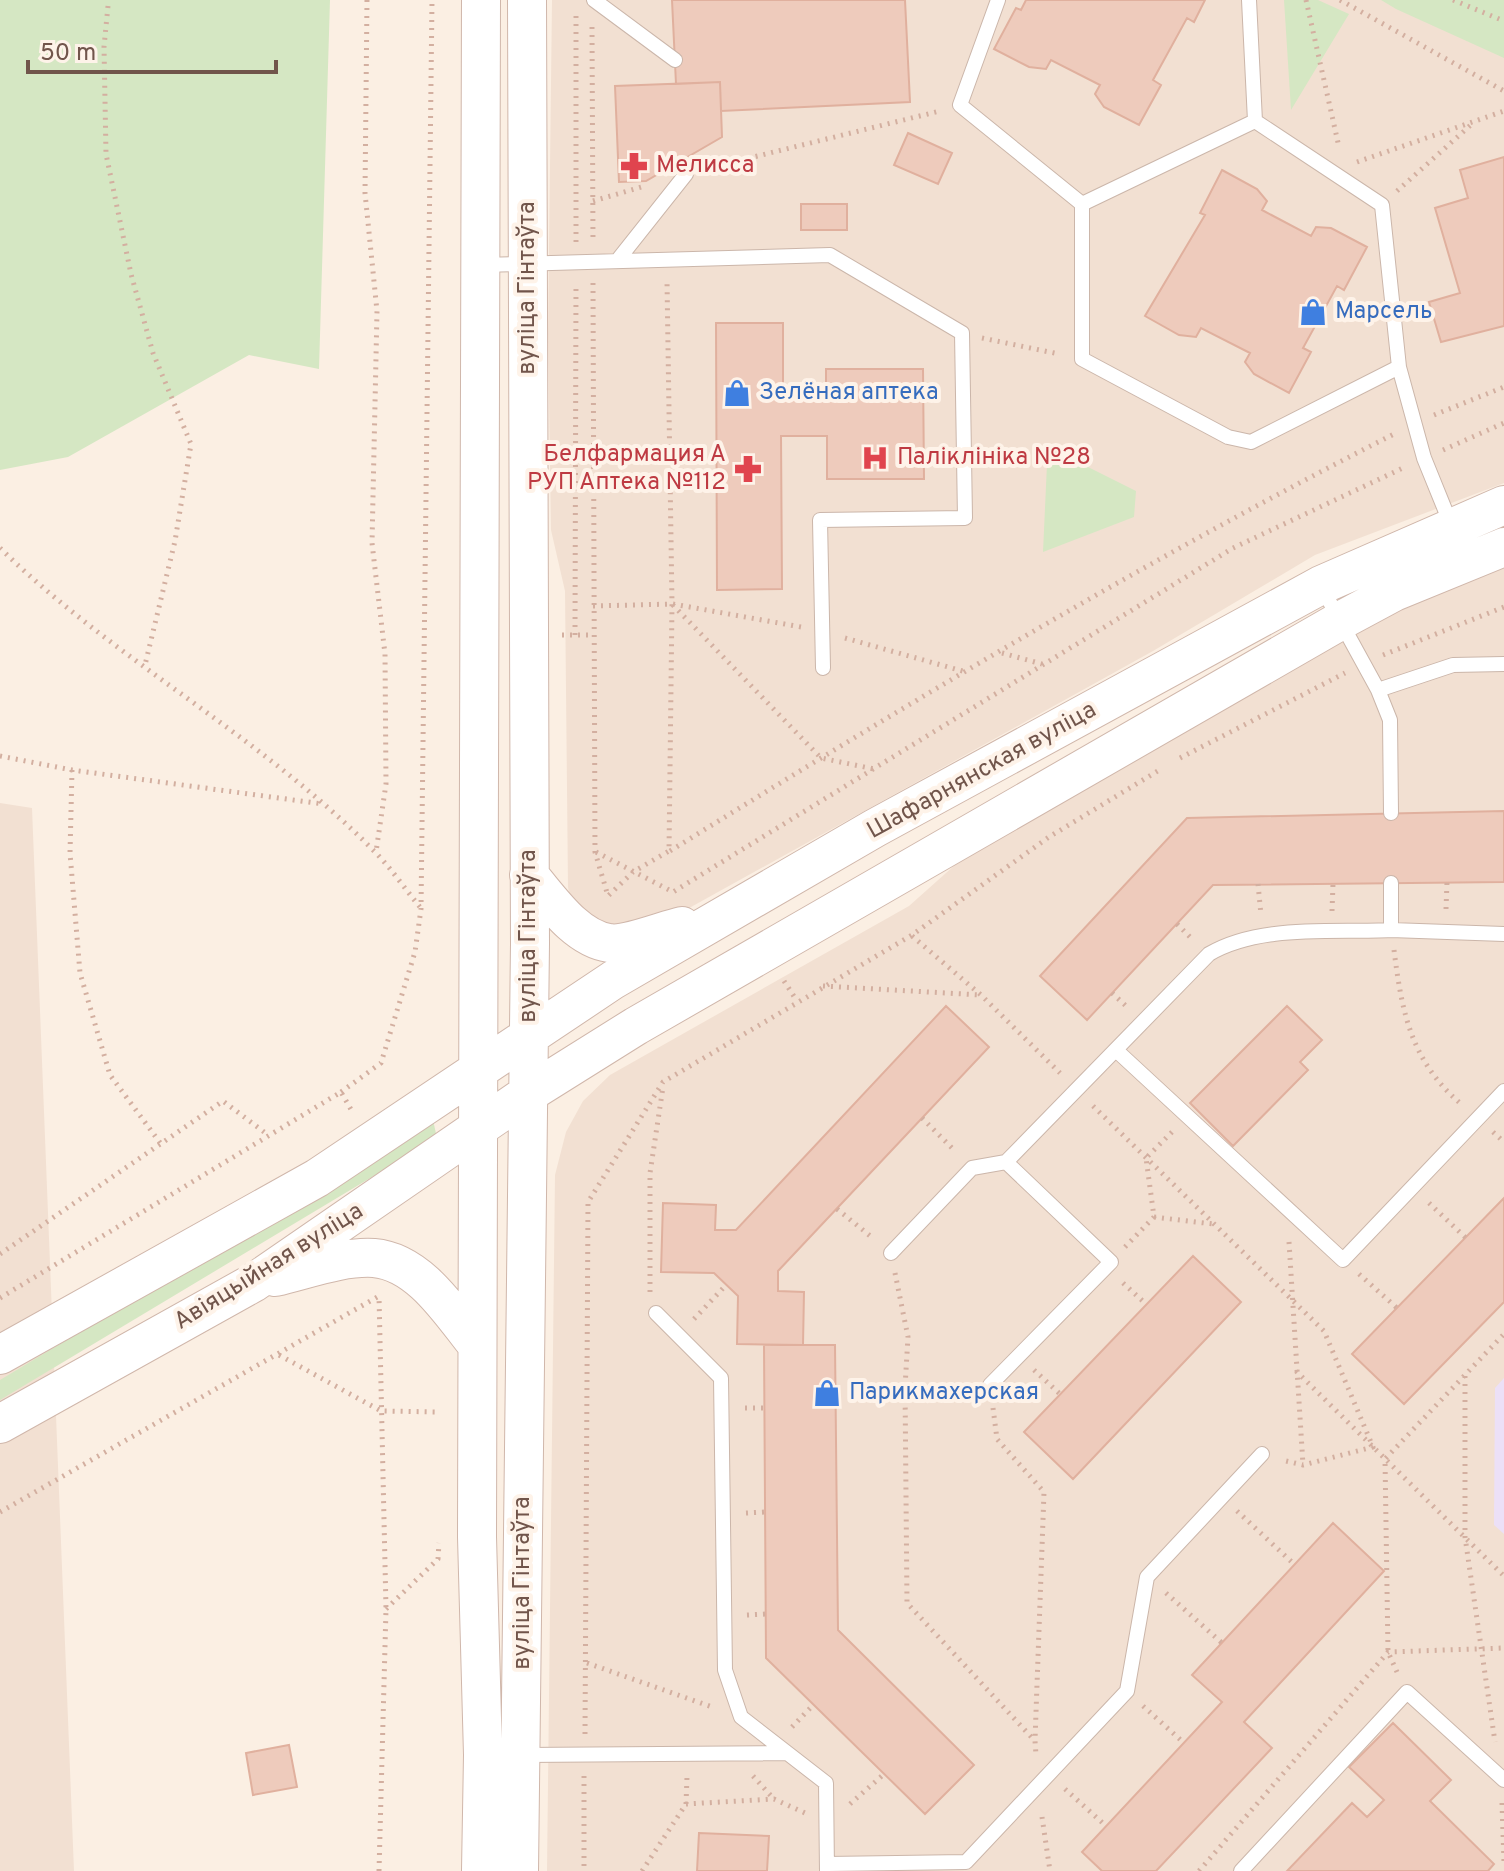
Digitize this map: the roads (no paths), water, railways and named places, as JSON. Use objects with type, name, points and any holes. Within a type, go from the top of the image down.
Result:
[{"type":"main road","name":"вуліца Гінтаўта","points":[[481,0],[477,1608],[519,1871]]},
{"type":"main road","name":"вуліца Гінтаўта","points":[[481,1871],[502,1755],[529,1093],[527,0]]},
{"type":"main road","name":"Шафарнянская вуліца","points":[[529,1093],[764,950],[1340,621],[1458,544],[1504,505]]},
{"type":"main road","name":"Шафарнянская вуліца","points":[[479,1072],[613,980],[875,828],[1321,585],[1458,544],[1504,547]]},
{"type":"main road","points":[[529,875],[579,930],[611,944],[731,913]]},
{"type":"main road","name":"Авіяцыйная вуліца","points":[[0,1355],[317,1178],[479,1072]]},
{"type":"main road","name":"Авіяцыйная вуліца","points":[[0,1424],[253,1283],[529,1093]]},
{"type":"main road","points":[[253,1283],[348,1261],[376,1258],[429,1285],[477,1345]]},
{"type":"lane","points":[[998,0],[960,105],[1082,204]]},
{"type":"lane","points":[[1249,0],[1255,121]]},
{"type":"lane","points":[[593,8],[675,60]]},
{"type":"lane","points":[[1082,204],[1255,121]]},
{"type":"lane","points":[[1255,121],[1337,169],[1382,205],[1399,367],[1424,458],[1458,544]]},
{"type":"lane","points":[[617,261],[686,174]]},
{"type":"lane","points":[[1082,204],[1082,359],[1228,437],[1251,442],[1399,367]]},
{"type":"lane","points":[[480,265],[830,255],[962,333],[965,518],[820,520],[823,668]]},
{"type":"lane","points":[[1321,585],[1378,690],[1390,720],[1391,813]]},
{"type":"lane","points":[[1378,690],[1453,665],[1504,664]]},
{"type":"lane","points":[[1391,883],[1391,930]]},
{"type":"lane","points":[[891,1253],[972,1168],[1006,1162],[1209,954],[1232,940],[1391,930],[1504,934]]},
{"type":"lane","points":[[1117,1051],[1343,1260],[1504,1091]]},
{"type":"lane","points":[[990,1385],[1108,1265],[1006,1162]]},
{"type":"lane","points":[[656,1313],[721,1378],[725,1670],[741,1717],[826,1783],[827,1867],[966,1862],[1127,1691],[1147,1577],[1262,1454]]},
{"type":"lane","points":[[1241,1871],[1407,1692],[1502,1778]]},
{"type":"lane","points":[[502,1755],[584,1757],[785,1753]]},
{"type":"place","name":"Мелисса","points":[[634,166]]},
{"type":"place","name":"Марсель","points":[[1313,312]]},
{"type":"place","name":"Зелёная аптека","points":[[737,393]]},
{"type":"place","name":"Паліклініка №28","points":[[875,458]]},
{"type":"place","name":"Белфармация А РУП Аптека №112","points":[[748,469]]},
{"type":"place","name":"Парикмахерская","points":[[827,1393]]}]
